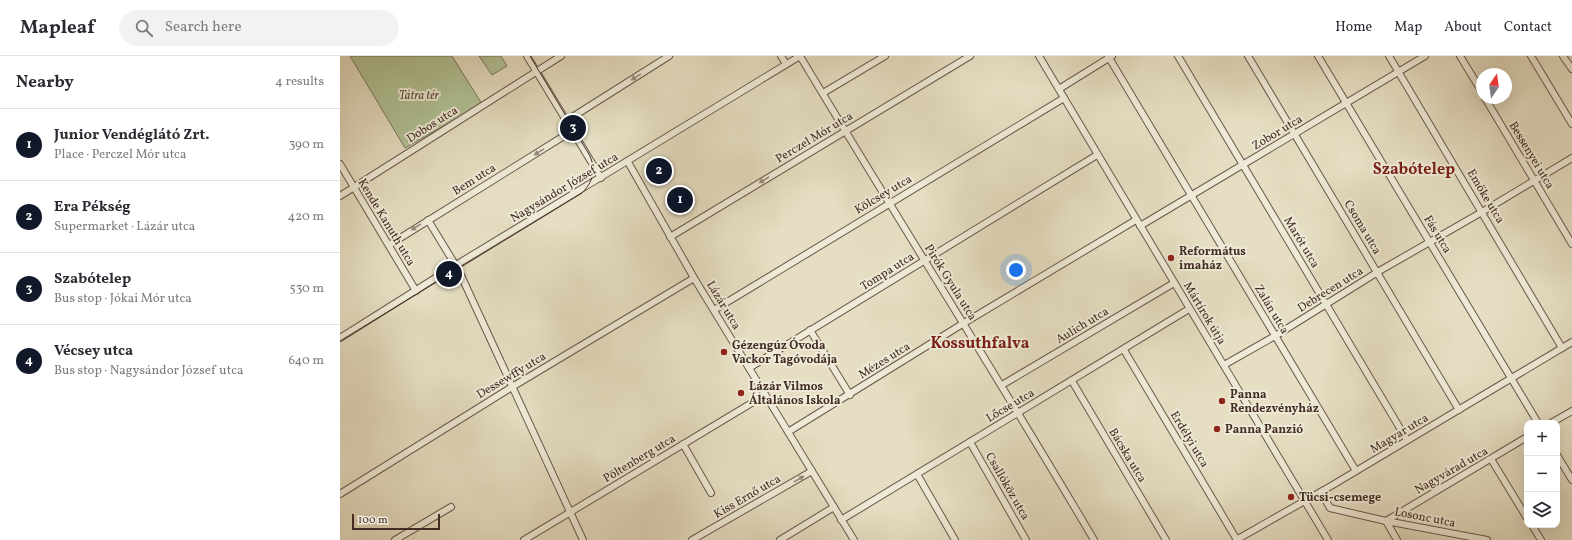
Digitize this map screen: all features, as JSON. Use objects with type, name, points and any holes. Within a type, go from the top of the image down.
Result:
[{"type":"street","points":[[527,56],[600,178]]},
{"type":"street","name":"Dobos utca","points":[[340,196],[561,56]]},
{"type":"street","points":[[566,121],[669,56]]},
{"type":"street","points":[[781,56],[786,64]]},
{"type":"street","name":"Nagysándor József utca","points":[[340,338],[416,292],[456,265],[628,162],[800,56]]},
{"type":"street","name":"Pirók Gyula utca","points":[[800,56],[889,204],[1002,385],[1094,540]]},
{"type":"street","points":[[823,93],[885,56]]},
{"type":"street","name":"Perczel Mór utca","points":[[670,237],[970,56]]},
{"type":"street","name":"Mártírok útja","points":[[1039,56],[1328,540]]},
{"type":"street","name":"Marót utca","points":[[1178,56],[1407,440]]},
{"type":"street","name":"Csoma utca","points":[[1248,56],[1459,410]]},
{"type":"street","name":"Fás utca","points":[[1318,56],[1536,420]]},
{"type":"street","name":"Emőke utca","points":[[1389,56],[1562,348]]},
{"type":"street","name":"Zobor utca","points":[[1140,226],[1425,56]]},
{"type":"street","points":[[1460,56],[1476,82]]},
{"type":"street","points":[[1531,56],[1572,124]]},
{"type":"street","points":[[1563,56],[1572,69]]},
{"type":"street","points":[[1059,89],[1109,57]]},
{"type":"street","name":"Zalán utca","points":[[1109,57],[1356,471]]},
{"type":"street","name":"Kölcsey utca","points":[[714,310],[1064,98]]},
{"type":"street","name":"Bessenyei utca","points":[[1489,104],[1572,244]]},
{"type":"street","name":"Bem utca","points":[[389,245],[572,131]]},
{"type":"street","name":"Tompa utca","points":[[749,368],[1097,155]]},
{"type":"street","name":"Debrecen utca","points":[[1224,366],[1377,272],[1572,158]]},
{"type":"street","name":"Lázár utca","points":[[628,162],[694,278],[854,540]]},
{"type":"street","name":"Kende Kanuth utca","points":[[340,164],[416,292]]},
{"type":"street","points":[[428,220],[456,265],[583,540]]},
{"type":"street","name":"Mézes utca","points":[[788,432],[964,323],[1136,220]]},
{"type":"street","name":"Dessewffy utca","points":[[340,494],[512,387],[694,278]]},
{"type":"street","name":"Aulich utca","points":[[1002,385],[1174,283]]},
{"type":"street","name":"Lőcse utca","points":[[841,520],[1190,309]]},
{"type":"street","points":[[810,330],[850,395]]},
{"type":"street","name":"Magyar utca","points":[[1236,540],[1321,492],[1572,342]]},
{"type":"street","name":"Erdélyi utca","points":[[1124,350],[1236,540]]},
{"type":"street","name":"Bácska utca","points":[[1072,381],[1166,540]]},
{"type":"street","name":"Pöltenberg utca","points":[[524,540],[765,395]]},
{"type":"street","points":[[1556,420],[1572,411]]},
{"type":"street","name":"Nagyvárad utca","points":[[1386,521],[1524,439]]},
{"type":"street","name":"Csallóköz utca","points":[[970,442],[1026,540]]},
{"type":"street","points":[[683,444],[711,494]]},
{"type":"street","points":[[1558,456],[1572,480]]},
{"type":"street","points":[[1491,459],[1524,513]]},
{"type":"street","name":"Kiss Ernő utca","points":[[692,540],[812,471]]},
{"type":"street","points":[[917,474],[955,540]]},
{"type":"street","name":"Losonc utca","points":[[1321,492],[1330,508],[1386,521],[1487,540]]},
{"type":"street","points":[[395,540],[406,537],[451,507]]},
{"type":"street","points":[[780,540],[834,507]]},
{"type":"street","points":[[1408,524],[1404,519],[1405,512],[1409,507]]},
{"type":"street","points":[[1386,521],[1397,540]]},
{"type":"street","points":[[1534,528],[1541,540]]},
{"type":"green space","name":"Tátra tér","points":[[350,56],[452,56],[482,104],[405,148]]},
{"type":"green space","points":[[479,56],[501,56],[507,66],[492,75]]},
{"type":"tram line","points":[[340,341],[582,193],[589,185],[593,171],[590,156],[530,56]]},
{"type":"place","name":"Szabótelep","points":[[573,128]]},
{"type":"place","name":"Era Pékség","points":[[659,171]]},
{"type":"place","name":"Junior Vendéglátó Zrt.","points":[[680,200]]},
{"type":"place","name":"Református imaház","points":[[1171,258]]},
{"type":"place","name":"Vécsey utca","points":[[449,274]]},
{"type":"place","name":"Gézengúz Óvoda Vackor Tagóvodája","points":[[724,352]]},
{"type":"place","name":"Lázár Vilmos Általános Iskola","points":[[741,393]]},
{"type":"place","name":"Panna Rendezvényház","points":[[1222,401]]},
{"type":"place","name":"Panna Panzió","points":[[1217,429]]},
{"type":"place","name":"Tücsi-csemege","points":[[1291,497]]},
{"type":"district","name":"Szabótelep","points":[[1414,168]]},
{"type":"district","name":"Kossuthfalva","points":[[980,342]]}]
